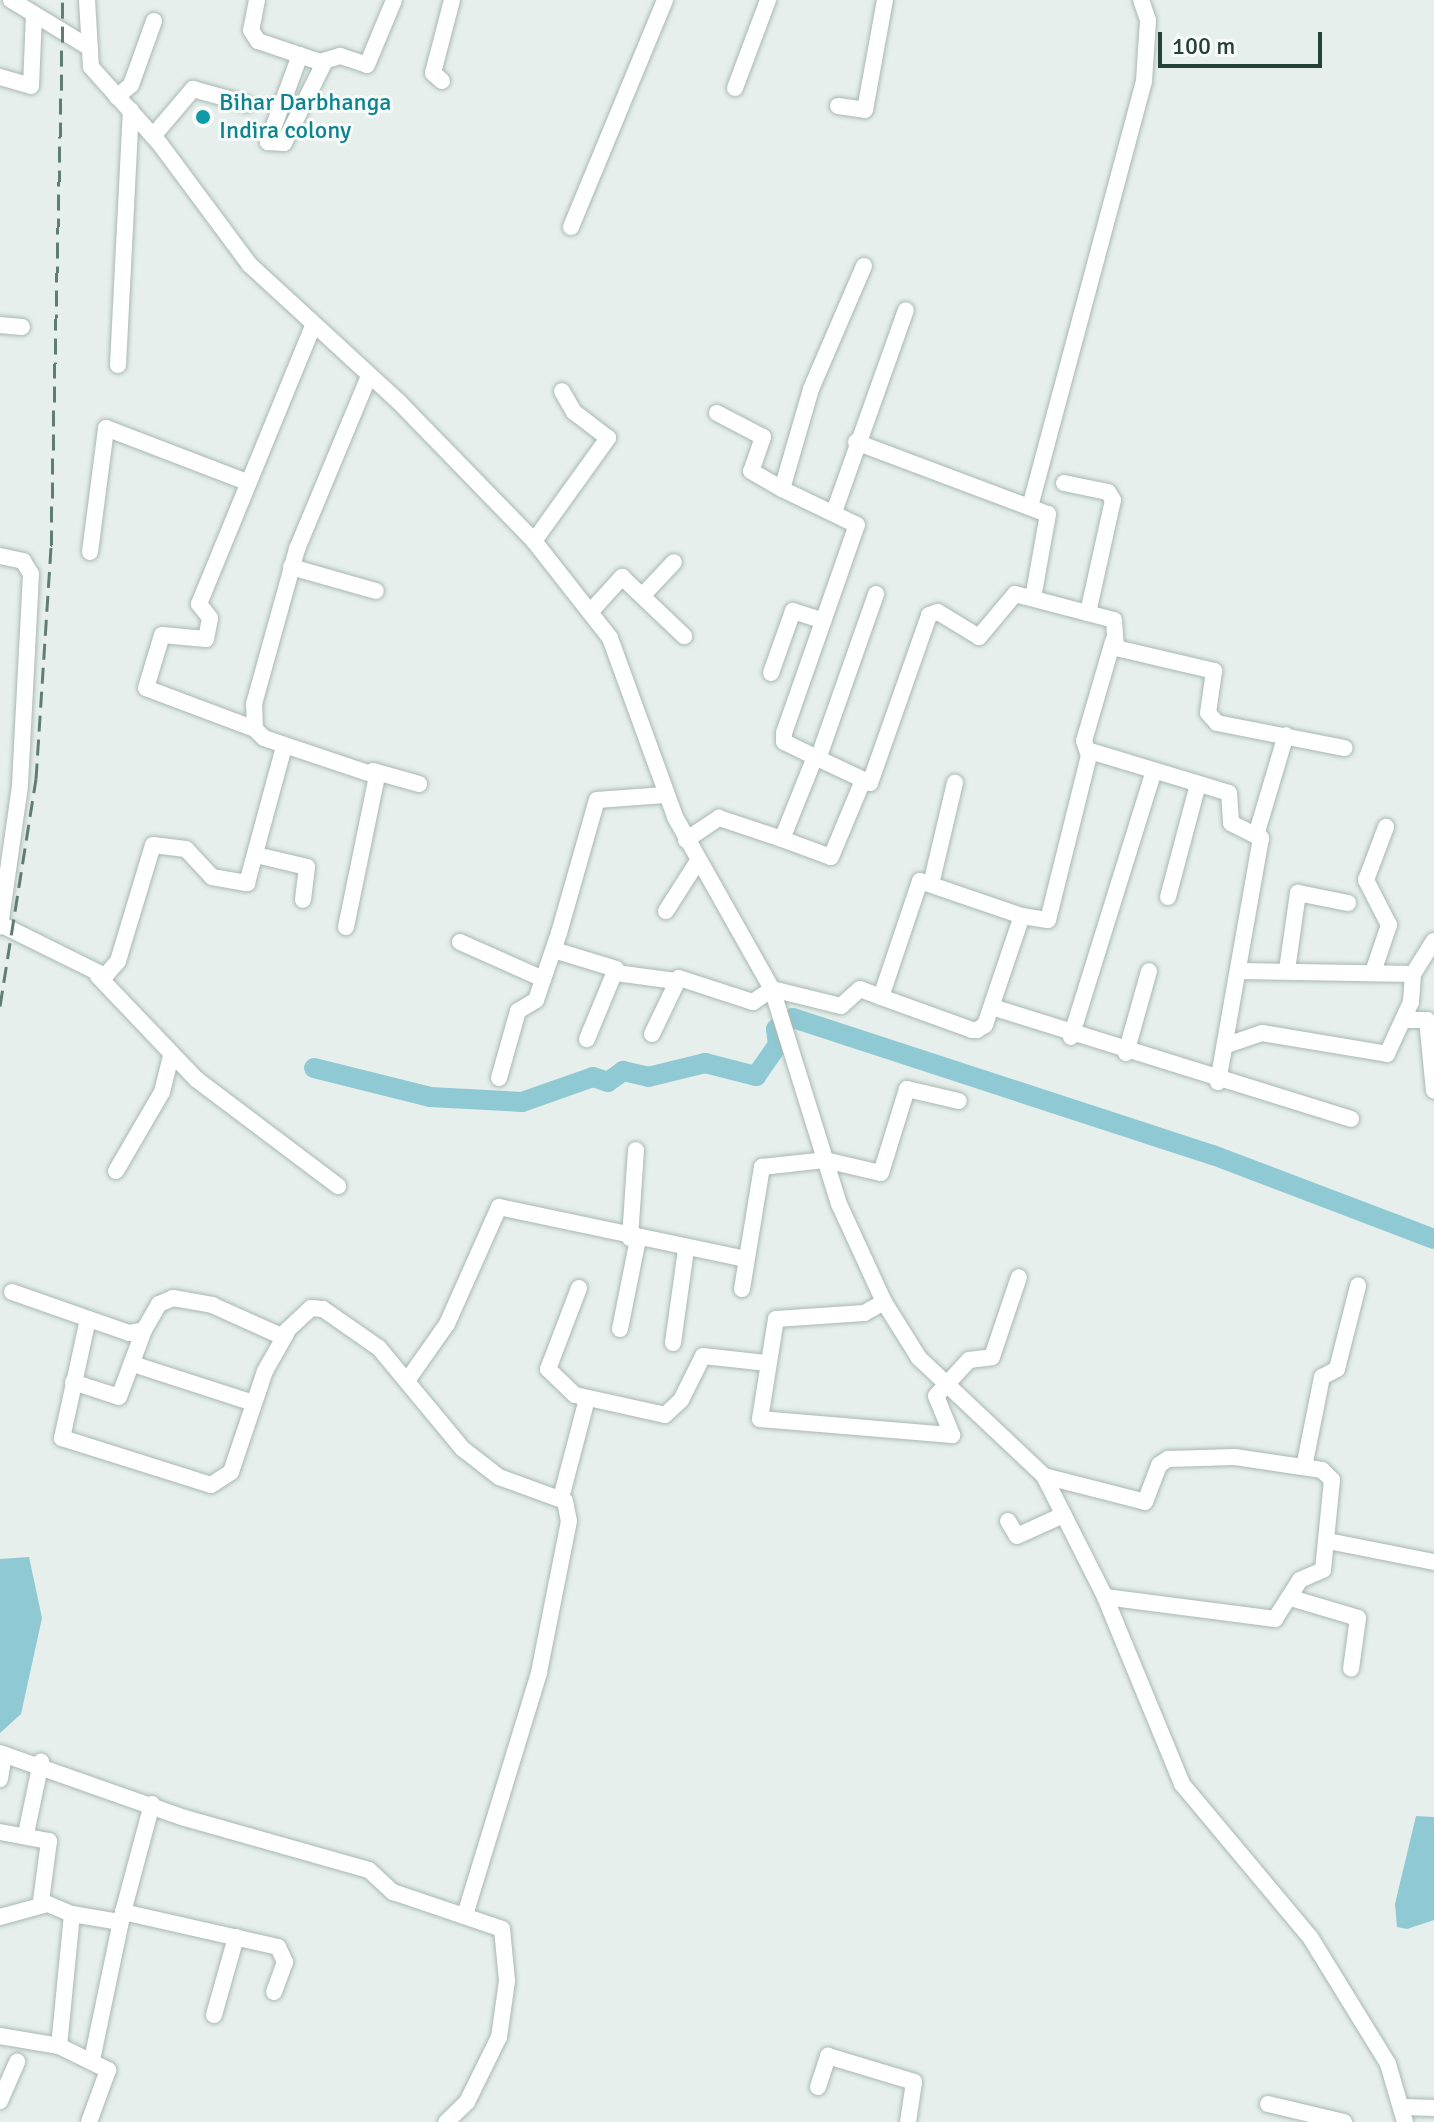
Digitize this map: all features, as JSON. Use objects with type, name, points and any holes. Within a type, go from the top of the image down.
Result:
[{"type":"street","points":[[11,0],[85,45]]},
{"type":"street","points":[[87,0],[85,45],[91,67],[153,136],[250,265],[312,329],[369,376],[534,541],[592,610],[625,671],[665,795],[686,840],[772,989],[825,1160],[884,1302],[945,1385],[1044,1476],[1105,1597],[1182,1784],[1310,1937],[1388,2064],[1405,2114],[1434,2108]]},
{"type":"street","points":[[257,0],[253,35],[300,55],[325,61],[340,56],[371,64],[394,0]]},
{"type":"street","points":[[442,81],[433,73],[452,0]]},
{"type":"street","points":[[571,227],[665,0]]},
{"type":"street","points":[[735,88],[768,0]]},
{"type":"street","points":[[838,106],[865,110],[885,0]]},
{"type":"street","points":[[1031,503],[1144,81],[1148,20],[1141,0]]},
{"type":"street","points":[[0,77],[31,86],[34,14]]},
{"type":"street","points":[[117,97],[131,85],[154,21]]},
{"type":"street","points":[[300,55],[268,142],[284,143],[325,61]]},
{"type":"street","points":[[153,136],[193,89],[247,104]]},
{"type":"street","points":[[118,365],[131,110]]},
{"type":"street","points":[[782,489],[811,389],[864,266]]},
{"type":"street","points":[[834,512],[856,442],[906,310]]},
{"type":"street","points":[[0,325],[22,327]]},
{"type":"street","points":[[312,329],[244,481],[199,604],[210,618],[206,639],[162,635],[146,688],[255,729],[284,747],[419,784]]},
{"type":"street","points":[[255,729],[257,686],[291,567],[369,376]]},
{"type":"street","points":[[534,541],[608,438],[574,412],[562,391]]},
{"type":"street","points":[[717,413],[763,437],[751,471],[782,489],[834,512],[857,528],[784,738],[862,783],[873,780],[929,615],[938,612],[979,637],[1006,596],[1033,598],[1116,622],[1084,741],[1088,753],[1048,920],[1022,916],[932,880],[916,886],[881,997]]},
{"type":"street","points":[[90,552],[106,428],[244,481]]},
{"type":"street","points":[[856,442],[1031,503],[1051,523],[1033,598]]},
{"type":"street","points":[[1064,483],[1108,492],[1113,500],[1088,613]]},
{"type":"street","points":[[0,556],[23,561],[31,574],[20,786],[0,925],[98,976],[171,1055],[251,1126],[338,1186]]},
{"type":"street","points":[[643,595],[674,562]]},
{"type":"street","points":[[291,567],[376,591]]},
{"type":"street","points":[[592,610],[622,577],[684,636]]},
{"type":"street","points":[[782,839],[816,758],[876,594]]},
{"type":"street","points":[[771,673],[793,611],[823,621]]},
{"type":"street","points":[[1113,641],[1121,649],[1214,671],[1212,720],[1345,748]]},
{"type":"street","points":[[1218,1082],[1239,971],[1257,832],[1286,735]]},
{"type":"street","points":[[98,976],[116,967],[153,845],[186,849],[212,877],[241,886],[256,855],[284,747]]},
{"type":"street","points":[[1088,753],[1229,793],[1231,823],[1257,832]]},
{"type":"street","points":[[346,927],[377,783],[373,771]]},
{"type":"street","points":[[1071,1037],[1154,771]]},
{"type":"street","points":[[686,840],[719,818],[831,857],[862,783]]},
{"type":"street","points":[[932,880],[955,783]]},
{"type":"street","points":[[1168,897],[1198,784]]},
{"type":"street","points":[[499,1078],[518,1011],[533,1004],[554,950],[597,800],[665,795]]},
{"type":"street","points":[[1373,972],[1389,925],[1366,880],[1386,827]]},
{"type":"street","points":[[256,855],[307,867],[303,900]]},
{"type":"street","points":[[666,911],[698,861]]},
{"type":"street","points":[[1287,970],[1298,893],[1348,903]]},
{"type":"street","points":[[554,950],[616,973],[675,981],[753,1002],[772,989],[841,1006],[856,989],[972,1030],[985,1025],[1022,916]]},
{"type":"street","points":[[1227,1045],[1262,1033],[1381,1056],[1396,1045],[1434,941]]},
{"type":"street","points":[[460,942],[543,979]]},
{"type":"street","points":[[1239,971],[1373,972],[1424,967]]},
{"type":"street","points":[[1126,1053],[1149,971]]},
{"type":"street","points":[[587,1039],[616,973]]},
{"type":"street","points":[[652,1034],[675,981]]},
{"type":"street","points":[[992,1007],[1071,1037],[1351,1119]]},
{"type":"street","points":[[1405,1020],[1427,1020],[1434,1091]]},
{"type":"street","points":[[116,1171],[162,1092],[171,1055]]},
{"type":"street","points":[[742,1289],[759,1171],[825,1160],[881,1173],[907,1089],[959,1101]]},
{"type":"street","points":[[620,1329],[634,1239],[636,1150]]},
{"type":"street","points":[[409,1378],[447,1324],[499,1207],[634,1239],[746,1259]]},
{"type":"street","points":[[673,1343],[686,1249]]},
{"type":"street","points":[[884,1302],[864,1313],[776,1319],[758,1413],[773,1425],[949,1436],[955,1429],[935,1402],[945,1385],[969,1360],[992,1357],[1019,1277]]},
{"type":"street","points":[[1304,1467],[1322,1377],[1337,1369],[1358,1286]]},
{"type":"street","points":[[579,1288],[548,1369],[587,1399],[665,1415],[681,1400],[703,1356],[766,1363]]},
{"type":"street","points":[[12,1292],[88,1319],[144,1330]]},
{"type":"street","points":[[73,1382],[119,1397],[144,1330],[159,1304],[178,1297],[286,1334]]},
{"type":"street","points":[[88,1319],[61,1433],[65,1442],[211,1485],[231,1472],[254,1403],[286,1334],[305,1312],[323,1309],[409,1378],[463,1449],[499,1477],[561,1498]]},
{"type":"street","points":[[133,1364],[254,1403]]},
{"type":"street","points":[[465,1915],[539,1673],[569,1521],[561,1498],[587,1399]]},
{"type":"street","points":[[1044,1476],[1145,1502],[1159,1465],[1168,1459],[1304,1467],[1332,1480],[1323,1570],[1300,1580],[1282,1615],[1266,1620],[1105,1597]]},
{"type":"street","points":[[1008,1521],[1017,1536],[1063,1515]]},
{"type":"street","points":[[1328,1541],[1434,1562]]},
{"type":"street","points":[[1291,1598],[1358,1618],[1351,1669]]},
{"type":"street","points":[[0,1779],[2,1753],[41,1762],[152,1804],[369,1870],[393,1892],[465,1915],[504,1932],[505,2011],[487,2066],[446,2122]]},
{"type":"street","points":[[26,1834],[41,1762]]},
{"type":"street","points":[[92,2060],[122,1917],[152,1804]]},
{"type":"street","points":[[0,1832],[26,1834],[49,1841],[44,1905]]},
{"type":"street","points":[[0,1917],[44,1905],[72,1914],[122,1917],[236,1937],[284,1954],[274,1992]]},
{"type":"street","points":[[59,2046],[72,1914]]},
{"type":"street","points":[[214,2015],[236,1937]]},
{"type":"street","points":[[0,2036],[59,2046],[92,2060],[108,2075],[89,2122]]},
{"type":"street","points":[[818,2087],[828,2056],[914,2082],[908,2122]]},
{"type":"street","points":[[0,2101],[17,2062]]},
{"type":"street","points":[[1268,2104],[1344,2122]]},
{"type":"water","points":[[29,1557],[42,1618],[21,1714],[0,1733],[0,1559]]},
{"type":"water","points":[[1416,1816],[1434,1817],[1434,1920],[1407,1929],[1397,1927],[1395,1904]]},
{"type":"waterway","points":[[314,1068],[430,1097],[522,1102],[593,1077],[608,1082],[623,1071],[648,1077],[705,1063],[756,1076],[778,1045],[776,1029],[793,1018],[1213,1155],[1434,1239]]},
{"type":"railway","points":[[0,1006],[36,779],[51,546],[63,0]]},
{"type":"place","name":"Bihar Darbhanga Indira colony","points":[[203,117]]}]
